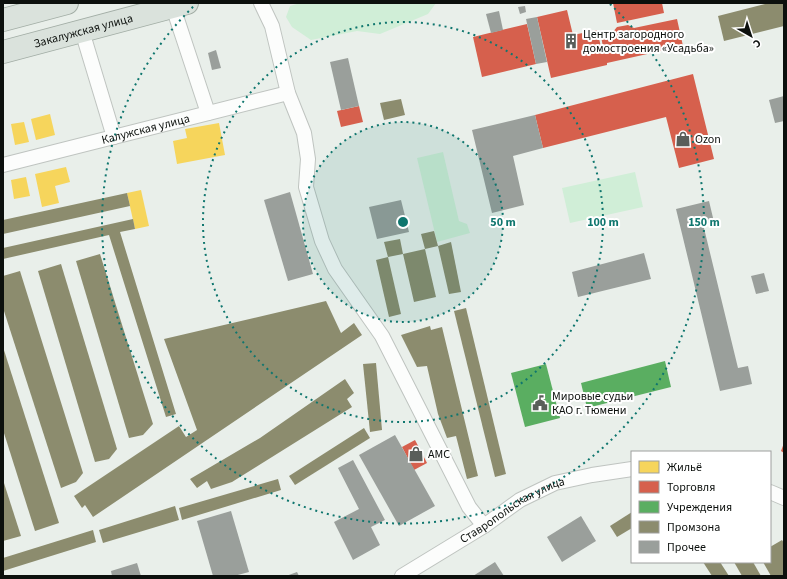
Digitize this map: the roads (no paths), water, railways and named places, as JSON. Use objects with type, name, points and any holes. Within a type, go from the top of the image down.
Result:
[{"type":"highway","points":[[3,20],[67,3]]},
{"type":"highway","name":"Закалужская улица","points":[[3,52],[180,5]]},
{"type":"street","points":[[261,3],[272,26],[288,93],[304,133],[308,159],[306,187],[322,241],[336,269],[382,336],[469,507],[484,526]]},
{"type":"street","points":[[180,5],[208,113]]},
{"type":"street","points":[[82,32],[114,137]]},
{"type":"street","name":"Калужская улица","points":[[3,165],[288,93]]},
{"type":"street","name":"Ставропольская улица","points":[[402,576],[484,526],[520,500],[555,483],[592,475],[631,469]]},
{"type":"street","points":[[771,492],[784,498]]},
{"type":"place","name":"Центр загородного домостроения «Усадьба»","points":[[571,41]]},
{"type":"place","name":"Ozon","points":[[683,139]]},
{"type":"place","name":"Мировые судьи КАО г. Тюмени","points":[[540,403]]},
{"type":"place","name":"АМС","points":[[416,454]]}]
